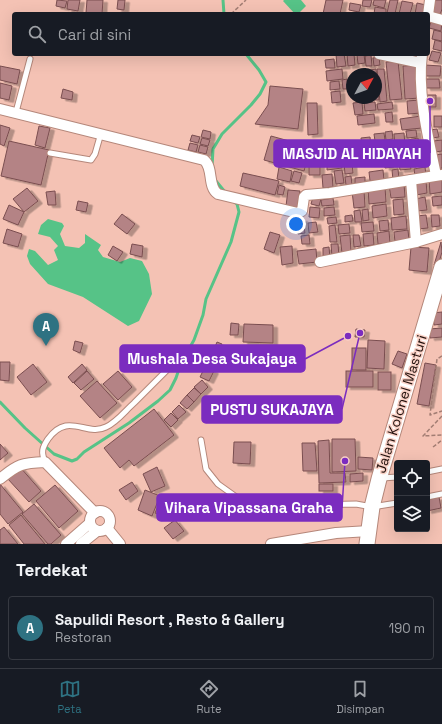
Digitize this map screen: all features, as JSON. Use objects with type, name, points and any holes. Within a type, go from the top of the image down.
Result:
[{"type":"main road","name":"Jalan Kolonel Masturi","points":[[368,537],[378,479],[442,267]]},
{"type":"street","points":[[428,12],[430,0]]},
{"type":"street","points":[[430,17],[442,20]]},
{"type":"street","points":[[0,109],[101,133],[204,160],[208,164],[214,190],[218,194],[298,213],[302,211],[304,197],[306,195],[330,193],[439,175],[424,118],[422,59],[396,56]]},
{"type":"street","points":[[411,180],[416,242]]},
{"type":"street","points":[[320,262],[416,242],[442,234]]},
{"type":"street","points":[[0,479],[19,465],[26,462],[45,462],[95,513]]},
{"type":"street","points":[[102,512],[108,516],[110,521],[107,528],[102,531],[94,527],[91,516],[95,513],[102,512]]},
{"type":"street","points":[[66,544],[94,527]]},
{"type":"street","points":[[81,544],[94,527]]},
{"type":"street","points":[[107,528],[120,544]]},
{"type":"street","points":[[271,544],[336,533],[368,537]]},
{"type":"lane","points":[[16,112],[30,59]]},
{"type":"lane","points":[[50,153],[91,160],[95,154],[101,133]]},
{"type":"lane","points":[[45,462],[42,452],[43,446],[51,435],[64,426],[75,425],[97,430],[106,427],[120,416],[172,364]]},
{"type":"lane","points":[[201,440],[206,469],[218,484],[239,499],[265,506],[356,504],[372,507],[394,503]]},
{"type":"lane","points":[[430,471],[442,469]]},
{"type":"lane","points":[[378,479],[394,477]]},
{"type":"lane","points":[[430,496],[442,494]]},
{"type":"path","points":[[233,12],[246,0]]},
{"type":"path","points":[[442,356],[437,359],[430,415],[442,411]]},
{"type":"path","points":[[442,416],[423,436],[442,435]]},
{"type":"path","points":[[433,447],[442,440]]},
{"type":"shaded area","points":[[301,0],[306,6],[300,12],[293,12],[283,1]]},
{"type":"shaded area","points":[[48,219],[62,223],[64,226],[60,234],[65,246],[79,248],[85,243],[85,234],[101,245],[98,250],[103,257],[120,262],[130,258],[142,261],[149,274],[152,294],[139,321],[128,326],[83,297],[48,284],[30,264],[27,256],[29,249],[35,251],[48,265],[58,260],[54,250],[58,246],[50,237],[38,234],[41,225]]},
{"type":"building","points":[[57,0],[67,1],[65,8],[56,6]]},
{"type":"building","points":[[68,0],[80,0],[78,11],[67,9]]},
{"type":"building","points":[[87,0],[103,0],[102,12],[86,12]]},
{"type":"building","points":[[118,0],[125,0],[124,10],[117,9]]},
{"type":"building","points":[[326,0],[343,0],[340,12],[323,12]]},
{"type":"building","points":[[363,0],[372,0],[370,7],[362,6]]},
{"type":"building","points":[[374,0],[386,0],[384,8],[373,5]]},
{"type":"building","points":[[390,0],[398,0],[395,12],[387,12]]},
{"type":"building","points":[[433,0],[442,0],[440,15],[429,12]]},
{"type":"building","points":[[402,1],[413,3],[411,12],[399,12]]},
{"type":"building","points":[[350,3],[361,5],[359,12],[349,10]]},
{"type":"building","points":[[417,3],[426,5],[424,12],[415,12]]},
{"type":"building","points":[[375,7],[386,9],[386,12],[374,12]]},
{"type":"building","points":[[432,18],[442,21],[441,31],[430,28]]},
{"type":"building","points":[[434,30],[442,32],[442,41],[432,39]]},
{"type":"building","points":[[435,40],[442,42],[442,51],[433,49]]},
{"type":"building","points":[[432,51],[441,53],[438,62],[429,60]]},
{"type":"building","points":[[336,56],[344,56],[346,66],[337,67]]},
{"type":"building","points":[[347,56],[354,56],[355,65],[348,66]]},
{"type":"building","points":[[357,56],[364,56],[365,63],[358,64]]},
{"type":"building","points":[[365,56],[371,56],[372,66],[366,66]]},
{"type":"building","points":[[379,57],[380,65],[374,66],[373,58]]},
{"type":"building","points":[[334,59],[335,68],[326,68],[325,60]]},
{"type":"building","points":[[398,61],[402,99],[390,100],[386,62]]},
{"type":"building","points":[[418,65],[420,98],[405,99],[403,66]]},
{"type":"building","points":[[425,65],[441,66],[440,76],[424,76]]},
{"type":"building","points":[[0,66],[20,70],[17,84],[0,80]]},
{"type":"building","points":[[342,69],[343,79],[327,81],[326,71]]},
{"type":"building","points":[[382,69],[384,69],[387,101],[382,102]]},
{"type":"building","points":[[346,79],[346,89],[343,89],[342,80]]},
{"type":"building","points":[[425,79],[439,79],[440,88],[426,88]]},
{"type":"building","points":[[339,81],[340,89],[330,90],[330,82]]},
{"type":"building","points":[[0,83],[12,86],[9,100],[0,98]]},
{"type":"building","points":[[270,86],[303,89],[298,129],[255,124],[268,105]]},
{"type":"building","points":[[63,89],[73,92],[72,100],[61,98]]},
{"type":"building","points":[[340,91],[341,102],[332,103],[331,92]]},
{"type":"building","points":[[424,95],[436,95],[436,107],[425,107]]},
{"type":"building","points":[[420,100],[421,113],[408,114],[407,101]]},
{"type":"building","points":[[392,102],[393,109],[378,110],[377,104]]},
{"type":"building","points":[[307,103],[317,103],[318,134],[308,135]]},
{"type":"building","points":[[353,104],[362,104],[363,114],[355,115]]},
{"type":"building","points":[[364,104],[375,104],[376,110],[365,111]]},
{"type":"building","points":[[392,112],[393,122],[386,122],[385,113]]},
{"type":"building","points":[[374,114],[375,123],[358,125],[357,116]]},
{"type":"building","points":[[421,116],[422,128],[402,130],[400,119]]},
{"type":"building","points":[[434,116],[442,116],[442,127],[434,127]]},
{"type":"building","points":[[0,125],[10,128],[4,146],[0,144]]},
{"type":"building","points":[[39,126],[50,128],[45,148],[35,145]]},
{"type":"building","points":[[437,129],[439,137],[432,138],[430,130]]},
{"type":"building","points":[[203,130],[211,132],[210,139],[201,137]]},
{"type":"building","points":[[416,130],[417,137],[407,138],[406,131]]},
{"type":"building","points":[[392,131],[393,139],[386,140],[385,132]]},
{"type":"building","points":[[384,133],[385,140],[375,141],[374,134]]},
{"type":"building","points":[[404,133],[405,145],[395,146],[394,134]]},
{"type":"building","points":[[192,135],[200,137],[198,143],[190,141]]},
{"type":"building","points":[[271,136],[311,147],[304,171],[264,160]]},
{"type":"building","points":[[370,137],[371,146],[362,146],[361,138]]},
{"type":"building","points":[[202,138],[210,140],[208,146],[200,144]]},
{"type":"building","points":[[418,138],[419,144],[409,146],[408,140]]},
{"type":"building","points":[[442,140],[442,151],[435,152],[433,141]]},
{"type":"building","points":[[9,141],[49,150],[41,185],[1,176]]},
{"type":"building","points":[[190,143],[198,145],[196,152],[188,150]]},
{"type":"building","points":[[200,145],[208,147],[206,154],[198,152]]},
{"type":"building","points":[[429,147],[430,155],[420,157],[418,149]]},
{"type":"building","points":[[442,154],[442,168],[437,169],[435,155]]},
{"type":"building","points":[[393,158],[394,167],[385,168],[384,159]]},
{"type":"building","points":[[423,159],[424,165],[415,167],[414,160]]},
{"type":"building","points":[[341,162],[342,168],[327,170],[327,163]]},
{"type":"building","points":[[410,162],[411,169],[400,170],[399,163]]},
{"type":"building","points":[[309,163],[320,164],[320,175],[309,175]]},
{"type":"building","points":[[344,163],[352,163],[353,173],[345,174]]},
{"type":"building","points":[[279,167],[292,171],[290,182],[277,179]]},
{"type":"building","points":[[425,167],[426,175],[415,176],[414,169]]},
{"type":"building","points":[[398,169],[399,179],[393,180],[392,170]]},
{"type":"building","points":[[342,170],[344,183],[336,184],[334,171]]},
{"type":"building","points":[[383,170],[384,180],[370,181],[369,172]]},
{"type":"building","points":[[294,171],[302,173],[299,183],[291,181]]},
{"type":"building","points":[[243,173],[279,181],[275,195],[240,186]]},
{"type":"building","points":[[332,174],[333,187],[323,188],[322,175]]},
{"type":"building","points":[[351,176],[352,185],[346,185],[345,177]]},
{"type":"building","points":[[365,177],[365,184],[355,185],[355,178]]},
{"type":"building","points":[[442,178],[442,192],[430,194],[429,179]]},
{"type":"building","points":[[426,181],[427,193],[416,195],[414,182]]},
{"type":"building","points":[[404,184],[405,197],[391,198],[389,185]]},
{"type":"building","points":[[279,185],[285,187],[283,195],[277,194]]},
{"type":"building","points":[[385,187],[386,202],[369,204],[368,188]]},
{"type":"building","points":[[27,188],[38,201],[24,212],[13,199]]},
{"type":"building","points":[[288,190],[300,191],[297,208],[286,206]]},
{"type":"building","points":[[364,190],[365,207],[354,208],[352,191]]},
{"type":"building","points":[[55,191],[56,205],[48,205],[46,192]]},
{"type":"building","points":[[442,196],[442,205],[433,206],[432,197]]},
{"type":"building","points":[[313,197],[321,199],[319,206],[311,204]]},
{"type":"building","points":[[425,197],[427,210],[417,211],[415,199]]},
{"type":"building","points":[[333,198],[334,205],[322,206],[321,200]]},
{"type":"building","points":[[403,199],[404,214],[394,215],[393,200]]},
{"type":"building","points":[[78,201],[88,203],[86,212],[76,210]]},
{"type":"building","points":[[386,204],[387,216],[373,218],[372,206]]},
{"type":"building","points":[[9,205],[24,212],[18,225],[3,219]]},
{"type":"building","points":[[310,207],[320,208],[319,218],[309,217]]},
{"type":"building","points":[[334,207],[335,215],[324,216],[324,208]]},
{"type":"building","points":[[368,209],[369,220],[363,221],[362,210]]},
{"type":"building","points":[[360,210],[362,222],[355,222],[354,211]]},
{"type":"building","points":[[122,214],[135,224],[127,234],[114,224]]},
{"type":"building","points":[[352,215],[353,221],[345,222],[345,216]]},
{"type":"building","points":[[426,215],[428,228],[418,229],[417,216]]},
{"type":"building","points":[[431,215],[439,215],[440,226],[432,227]]},
{"type":"building","points":[[406,216],[407,229],[392,230],[391,218]]},
{"type":"building","points":[[336,217],[337,223],[328,224],[327,218]]},
{"type":"building","points":[[303,219],[305,233],[298,234],[297,220]]},
{"type":"building","points":[[388,220],[389,230],[380,231],[379,221]]},
{"type":"building","points":[[316,222],[318,232],[309,233],[308,223]]},
{"type":"building","points":[[373,222],[374,231],[362,232],[361,223]]},
{"type":"building","points":[[349,224],[350,233],[339,234],[338,225]]},
{"type":"building","points":[[335,225],[337,242],[330,242],[329,226]]},
{"type":"building","points":[[7,229],[22,234],[18,247],[3,243]]},
{"type":"building","points":[[408,230],[409,240],[395,242],[394,232]]},
{"type":"building","points":[[389,231],[390,243],[378,244],[377,233]]},
{"type":"building","points":[[270,232],[280,235],[274,253],[264,249]]},
{"type":"building","points":[[373,233],[374,245],[364,246],[363,234]]},
{"type":"building","points":[[309,235],[310,244],[302,244],[301,236]]},
{"type":"building","points":[[350,235],[351,252],[342,253],[340,236]]},
{"type":"building","points":[[353,235],[359,235],[361,246],[354,247]]},
{"type":"building","points":[[441,242],[442,252],[438,266],[434,265]]},
{"type":"building","points":[[132,244],[143,246],[142,257],[130,254]]},
{"type":"building","points":[[331,244],[338,244],[339,256],[332,257]]},
{"type":"building","points":[[113,246],[123,252],[117,261],[108,255]]},
{"type":"building","points":[[292,246],[293,263],[282,265],[280,247]]},
{"type":"building","points":[[329,247],[330,258],[323,258],[323,248]]},
{"type":"building","points":[[411,247],[429,248],[427,272],[409,270]]},
{"type":"building","points":[[316,249],[317,262],[299,264],[297,251]]},
{"type":"building","points":[[442,312],[442,324],[434,325],[433,313]]},
{"type":"building","points":[[231,323],[239,324],[238,335],[230,335]]},
{"type":"building","points":[[244,324],[273,325],[273,343],[243,342]]},
{"type":"building","points":[[442,328],[442,337],[430,338],[429,329]]},
{"type":"building","points":[[356,329],[365,330],[364,337],[355,337]]},
{"type":"building","points":[[368,340],[385,341],[384,369],[367,368]]},
{"type":"building","points":[[75,341],[83,343],[80,353],[73,350]]},
{"type":"building","points":[[217,342],[222,344],[212,368],[207,366]]},
{"type":"building","points":[[352,348],[366,348],[366,370],[352,370]]},
{"type":"building","points":[[398,351],[407,354],[402,368],[392,364]]},
{"type":"building","points":[[0,362],[10,362],[9,381],[0,380]]},
{"type":"building","points":[[425,363],[436,365],[429,406],[417,404]]},
{"type":"building","points":[[33,364],[47,382],[31,395],[17,377]]},
{"type":"building","points":[[82,364],[87,370],[73,383],[68,377]]},
{"type":"building","points":[[205,367],[214,371],[209,381],[200,377]]},
{"type":"building","points":[[87,371],[94,379],[81,390],[74,383]]},
{"type":"building","points":[[118,371],[132,387],[118,400],[103,384]]},
{"type":"building","points":[[346,371],[373,371],[373,387],[346,387]]},
{"type":"building","points":[[378,372],[391,372],[391,390],[378,390]]},
{"type":"building","points":[[202,380],[208,387],[201,394],[194,387]]},
{"type":"building","points":[[97,381],[117,403],[100,418],[80,396]]},
{"type":"building","points":[[194,388],[201,394],[194,402],[187,395]]},
{"type":"building","points":[[187,395],[194,402],[187,409],[180,403]]},
{"type":"building","points":[[179,405],[186,412],[178,419],[172,412]]},
{"type":"building","points":[[154,409],[174,435],[134,466],[129,460],[120,468],[104,448]]},
{"type":"building","points":[[171,413],[178,420],[171,427],[164,420]]},
{"type":"building","points":[[332,439],[355,439],[356,471],[332,472]]},
{"type":"building","points":[[329,440],[330,473],[345,473],[346,482],[319,483],[318,441]]},
{"type":"building","points":[[234,442],[251,442],[250,464],[233,463]]},
{"type":"building","points":[[302,443],[315,443],[317,471],[303,471]]},
{"type":"building","points":[[0,444],[8,453],[0,460]]},
{"type":"building","points":[[358,457],[373,458],[372,470],[358,469]]},
{"type":"building","points":[[20,467],[41,491],[29,502],[7,478]]},
{"type":"building","points":[[157,467],[165,486],[151,492],[143,474]]},
{"type":"building","points":[[363,473],[363,481],[350,482],[350,474]]},
{"type":"building","points":[[132,482],[138,491],[126,500],[119,490]]},
{"type":"building","points":[[0,484],[23,512],[8,524],[0,514]]},
{"type":"building","points":[[319,484],[333,484],[333,491],[319,491]]},
{"type":"building","points":[[55,485],[78,511],[59,528],[36,501]]},
{"type":"building","points":[[145,490],[160,496],[152,516],[138,510]]},
{"type":"building","points":[[163,495],[176,501],[168,519],[155,513]]},
{"type":"building","points":[[439,497],[441,508],[430,510],[430,499]]},
{"type":"building","points":[[34,504],[61,535],[51,544],[48,544],[22,514]]},
{"type":"building","points":[[21,515],[45,544],[24,544],[9,525]]},
{"type":"building","points":[[175,520],[184,531],[173,539],[164,528]]},
{"type":"building","points":[[4,527],[18,544],[0,544],[0,530]]},
{"type":"waterway","points":[[223,0],[224,12]]},
{"type":"waterway","points":[[212,167],[213,149],[222,134],[251,105],[260,94],[266,82],[259,70],[248,56]]},
{"type":"waterway","points":[[216,181],[225,192]]},
{"type":"waterway","points":[[0,402],[25,428],[54,454],[72,461],[129,423],[158,401],[170,390],[181,363],[194,340],[203,315],[206,299],[231,242],[239,212],[237,204],[233,201]]},
{"type":"place","name":"MASJID AL HIDAYAH","points":[[430,101]]},
{"type":"place","name":"PUSTU SUKAJAYA","points":[[360,333]]},
{"type":"place","name":"Mushala Desa Sukajaya","points":[[348,336]]},
{"type":"place","name":"Sapulidi Resort , Resto & Gallery","points":[[46,346]]},
{"type":"place","name":"Vihara Vipassana Graha","points":[[345,461]]}]
